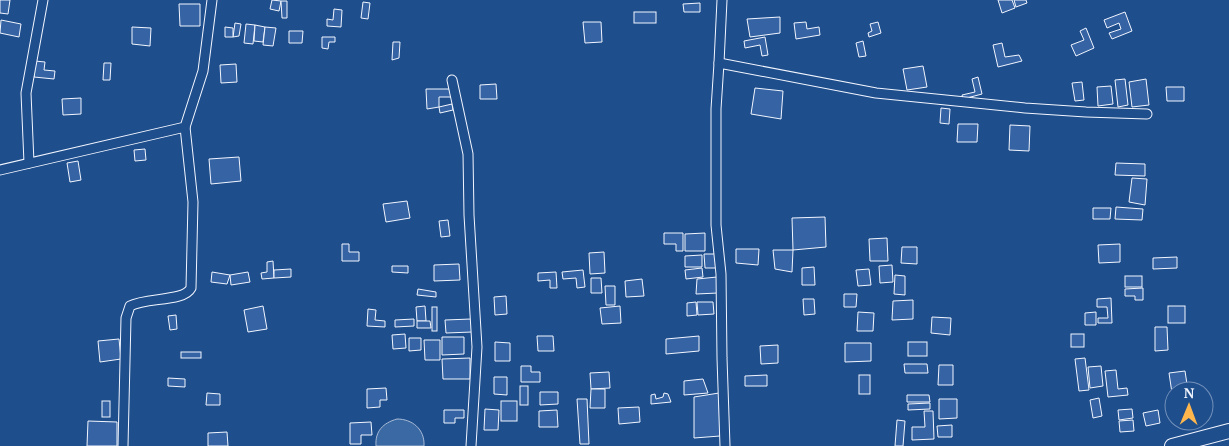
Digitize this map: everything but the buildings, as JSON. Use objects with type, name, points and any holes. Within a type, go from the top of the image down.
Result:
[{"type":"highway","points":[[1172,446],[1229,431]]},
{"type":"street","points":[[29,163],[26,93],[43,0]]},
{"type":"street","points":[[123,446],[126,318],[130,306],[138,302],[181,297],[189,292],[191,288],[193,202],[185,127],[203,70],[212,0]]},
{"type":"street","points":[[722,0],[716,109],[716,225],[721,274],[726,446]]},
{"type":"street","points":[[719,63],[876,93],[1043,109],[1147,114]]},
{"type":"street","points":[[452,80],[468,154],[477,346],[472,446]]},
{"type":"street","points":[[0,170],[185,127]]},
{"type":"water","points":[[397,419],[408,421],[420,430],[424,446],[376,446],[377,436],[381,428]]}]
